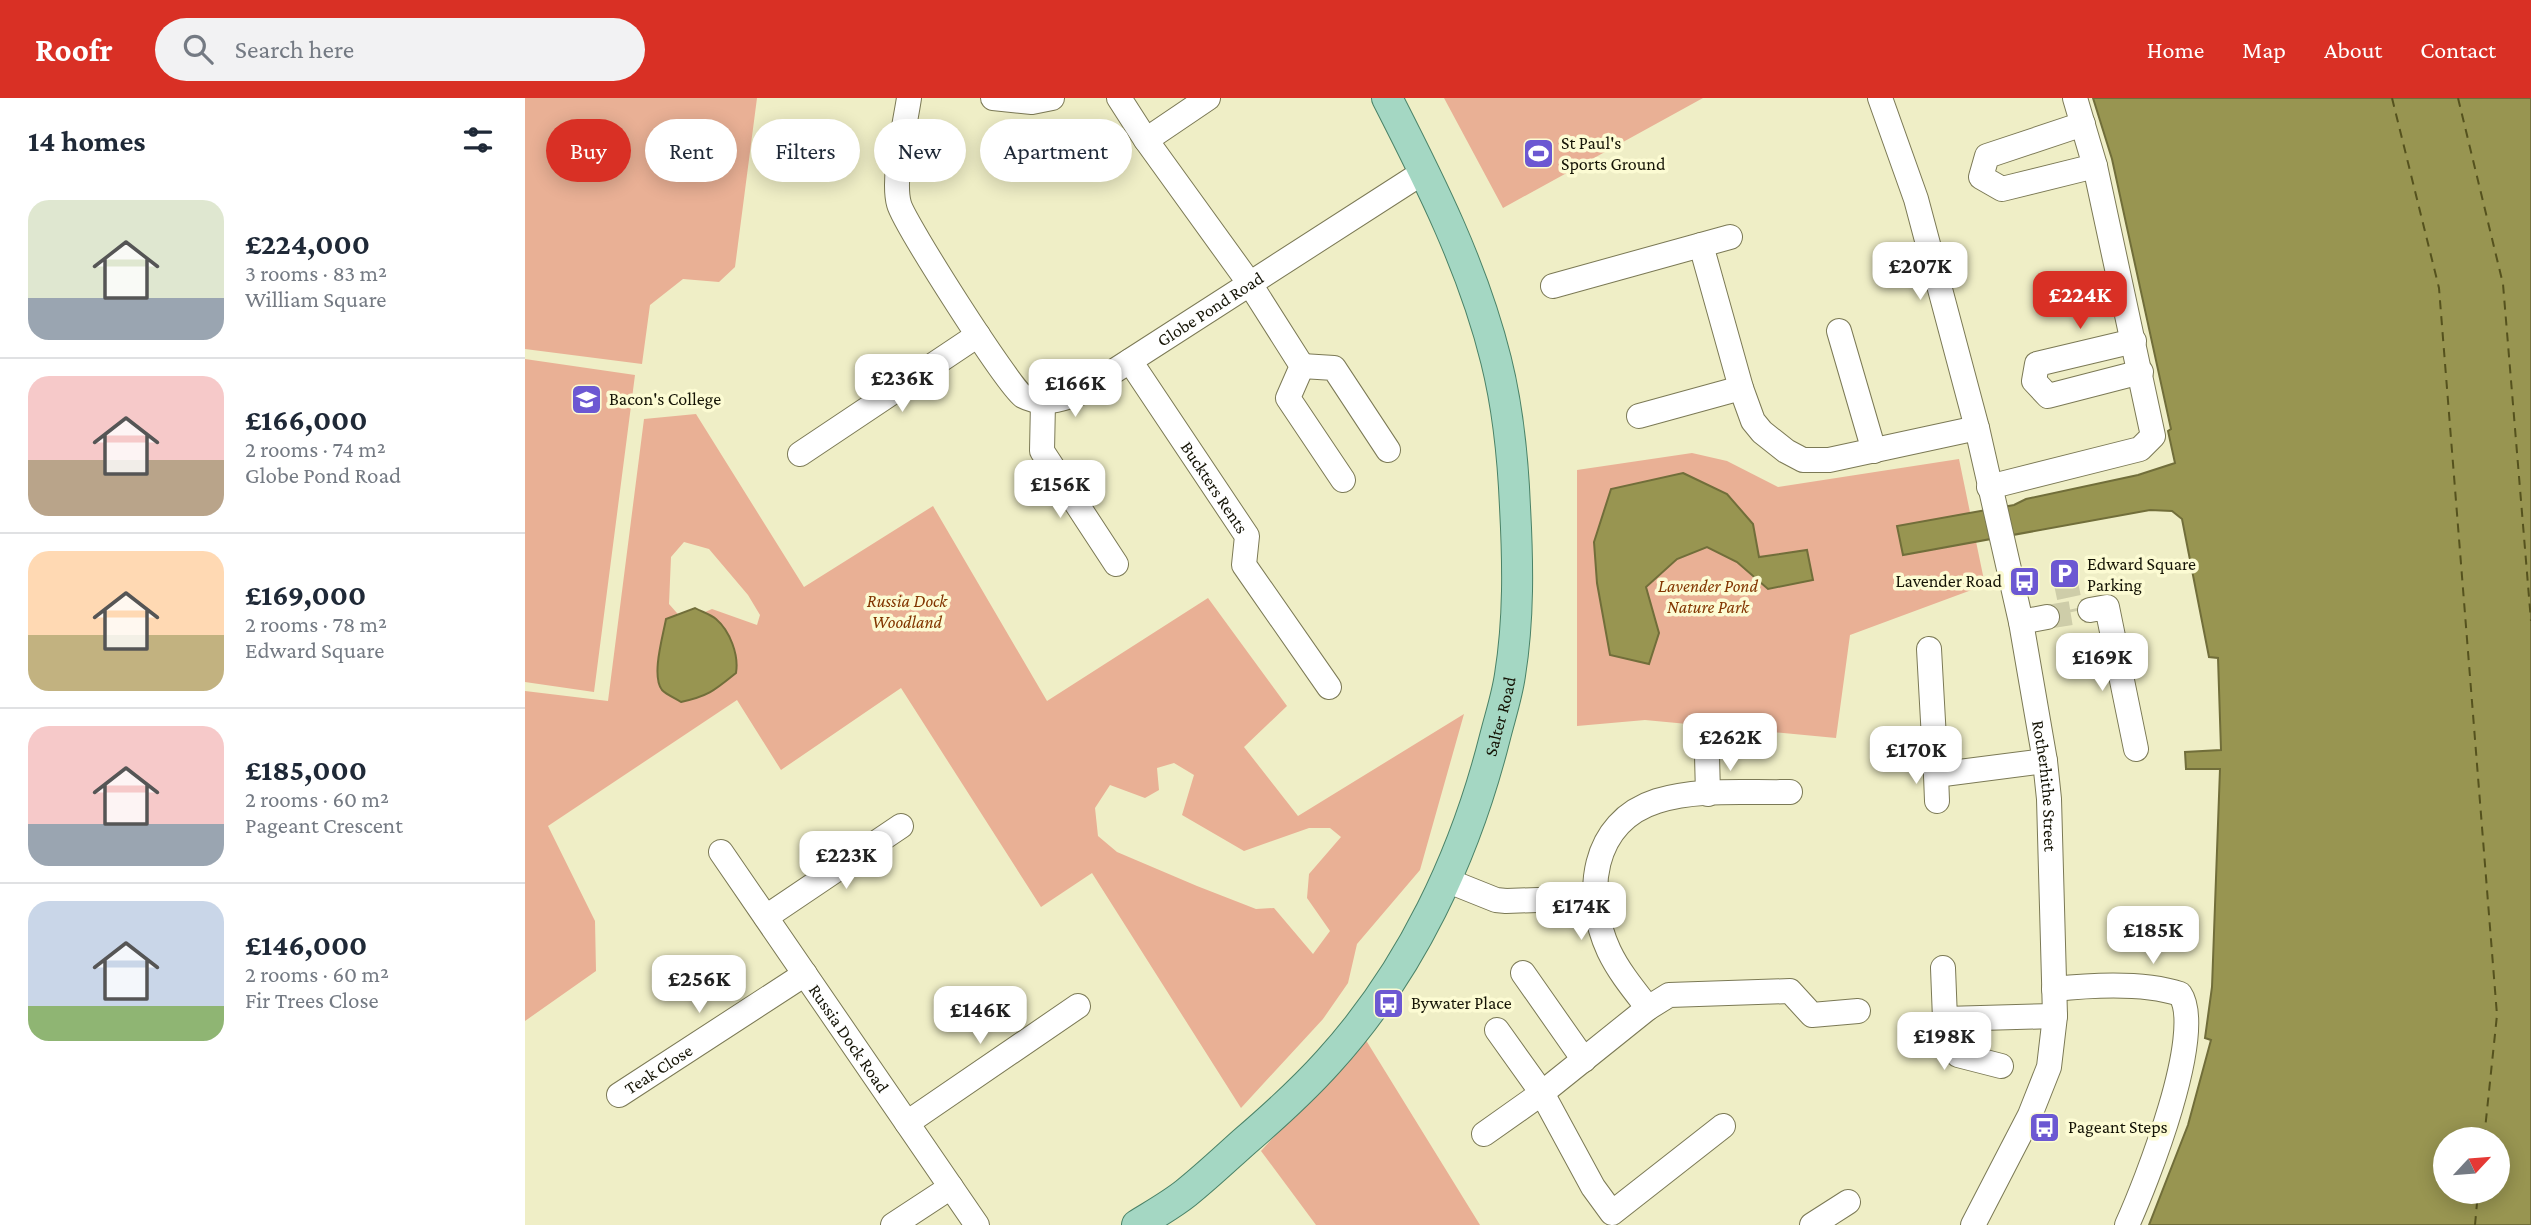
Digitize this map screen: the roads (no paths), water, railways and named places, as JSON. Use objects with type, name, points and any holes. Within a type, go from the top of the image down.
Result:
[{"type":"main road","name":"Salter Road","points":[[1137,1225],[1183,1195],[1277,1113],[1329,1061],[1382,994],[1446,880],[1469,823],[1487,766],[1510,677],[1517,616],[1518,558],[1513,471],[1497,361],[1466,266],[1425,171],[1387,98]]},
{"type":"street","points":[[909,98],[898,177],[898,203],[978,335],[1020,394],[1043,402],[1042,451],[1116,564]]},
{"type":"street","points":[[993,98],[1032,102],[1052,98]]},
{"type":"street","points":[[1119,98],[1146,140],[1250,284],[1302,366]]},
{"type":"street","points":[[1146,140],[1208,98]]},
{"type":"street","name":"Rotherhithe Street","points":[[1880,98],[1916,199],[1977,428],[2021,622],[2045,761],[2052,860],[2056,1016],[2049,1068],[2030,1115],[1973,1225]]},
{"type":"street","points":[[1990,492],[2140,449],[2153,436],[2095,166],[2075,98]]},
{"type":"street","points":[[2083,124],[1987,156],[1982,177],[2002,189],[2095,166]]},
{"type":"street","name":"Globe Pond Road","points":[[1043,402],[1080,393],[1425,171]]},
{"type":"street","points":[[1553,286],[1730,237]]},
{"type":"street","points":[[1701,245],[1741,388],[1753,421],[1762,432],[1803,460],[1829,460],[1874,452],[1977,428]]},
{"type":"street","points":[[1839,331],[1874,452]]},
{"type":"street","points":[[800,454],[978,335]]},
{"type":"street","points":[[2134,341],[2037,365],[2034,381],[2047,396],[2141,373]]},
{"type":"street","name":"Buckters Rents","points":[[1131,361],[1247,537],[1244,565],[1329,687]]},
{"type":"street","points":[[1302,366],[1334,368],[1388,450]]},
{"type":"street","points":[[1302,366],[1288,398],[1343,480]]},
{"type":"street","points":[[1639,416],[1741,388]]},
{"type":"street","points":[[2090,610],[2107,607],[2136,749]]},
{"type":"street","points":[[2021,622],[2047,617]]},
{"type":"street","points":[[1929,649],[1937,801]]},
{"type":"street","points":[[1707,755],[1708,794]]},
{"type":"street","points":[[1936,775],[2045,761]]},
{"type":"street","points":[[1648,1008],[1610,952],[1599,924],[1594,898],[1597,870],[1605,843],[1619,823],[1633,811],[1655,801],[1675,796],[1790,792]]},
{"type":"street","points":[[766,917],[901,827]]},
{"type":"street","name":"Russia Dock Road","points":[[721,852],[977,1225]]},
{"type":"street","points":[[1446,880],[1496,900],[1594,898]]},
{"type":"street","points":[[1943,968],[1945,1019],[2056,1016]]},
{"type":"street","points":[[1523,973],[1584,1060]]},
{"type":"street","name":"Teak Close","points":[[619,1095],[805,974]]},
{"type":"street","points":[[2054,989],[2095,986],[2168,990],[2180,994],[2184,1000],[2187,1012],[2178,1080],[2154,1164],[2127,1225]]},
{"type":"street","points":[[1484,1134],[1542,1093],[1648,1008],[1669,995],[1790,991],[1812,1015],[1858,1011]]},
{"type":"street","points":[[907,1123],[1078,1006]]},
{"type":"street","points":[[1955,1019],[1958,1055],[2001,1066]]},
{"type":"street","points":[[1497,1030],[1542,1093],[1593,1187],[1605,1219],[1723,1126]]},
{"type":"street","points":[[893,1225],[951,1187]]},
{"type":"street","points":[[1812,1225],[1848,1202]]},
{"type":"tunnel","points":[[2064,574],[2072,612]]},
{"type":"tunnel","points":[[2047,617],[2090,610]]},
{"type":"place","name":"St Paul's Sports Ground","points":[[1538,153]]},
{"type":"place","name":"Bacon's College","points":[[586,399]]},
{"type":"place","name":"Edward Square Parking","points":[[2064,574]]},
{"type":"place","name":"Lavender Road","points":[[2025,581]]},
{"type":"place","name":"Bywater Place","points":[[1388,1003]]},
{"type":"place","name":"Pageant Steps","points":[[2045,1127]]},
{"type":"park label","name":"Lavender Pond Nature Park","points":[[1708,596]]},
{"type":"park label","name":"Russia Dock Woodland","points":[[907,611]]}]
